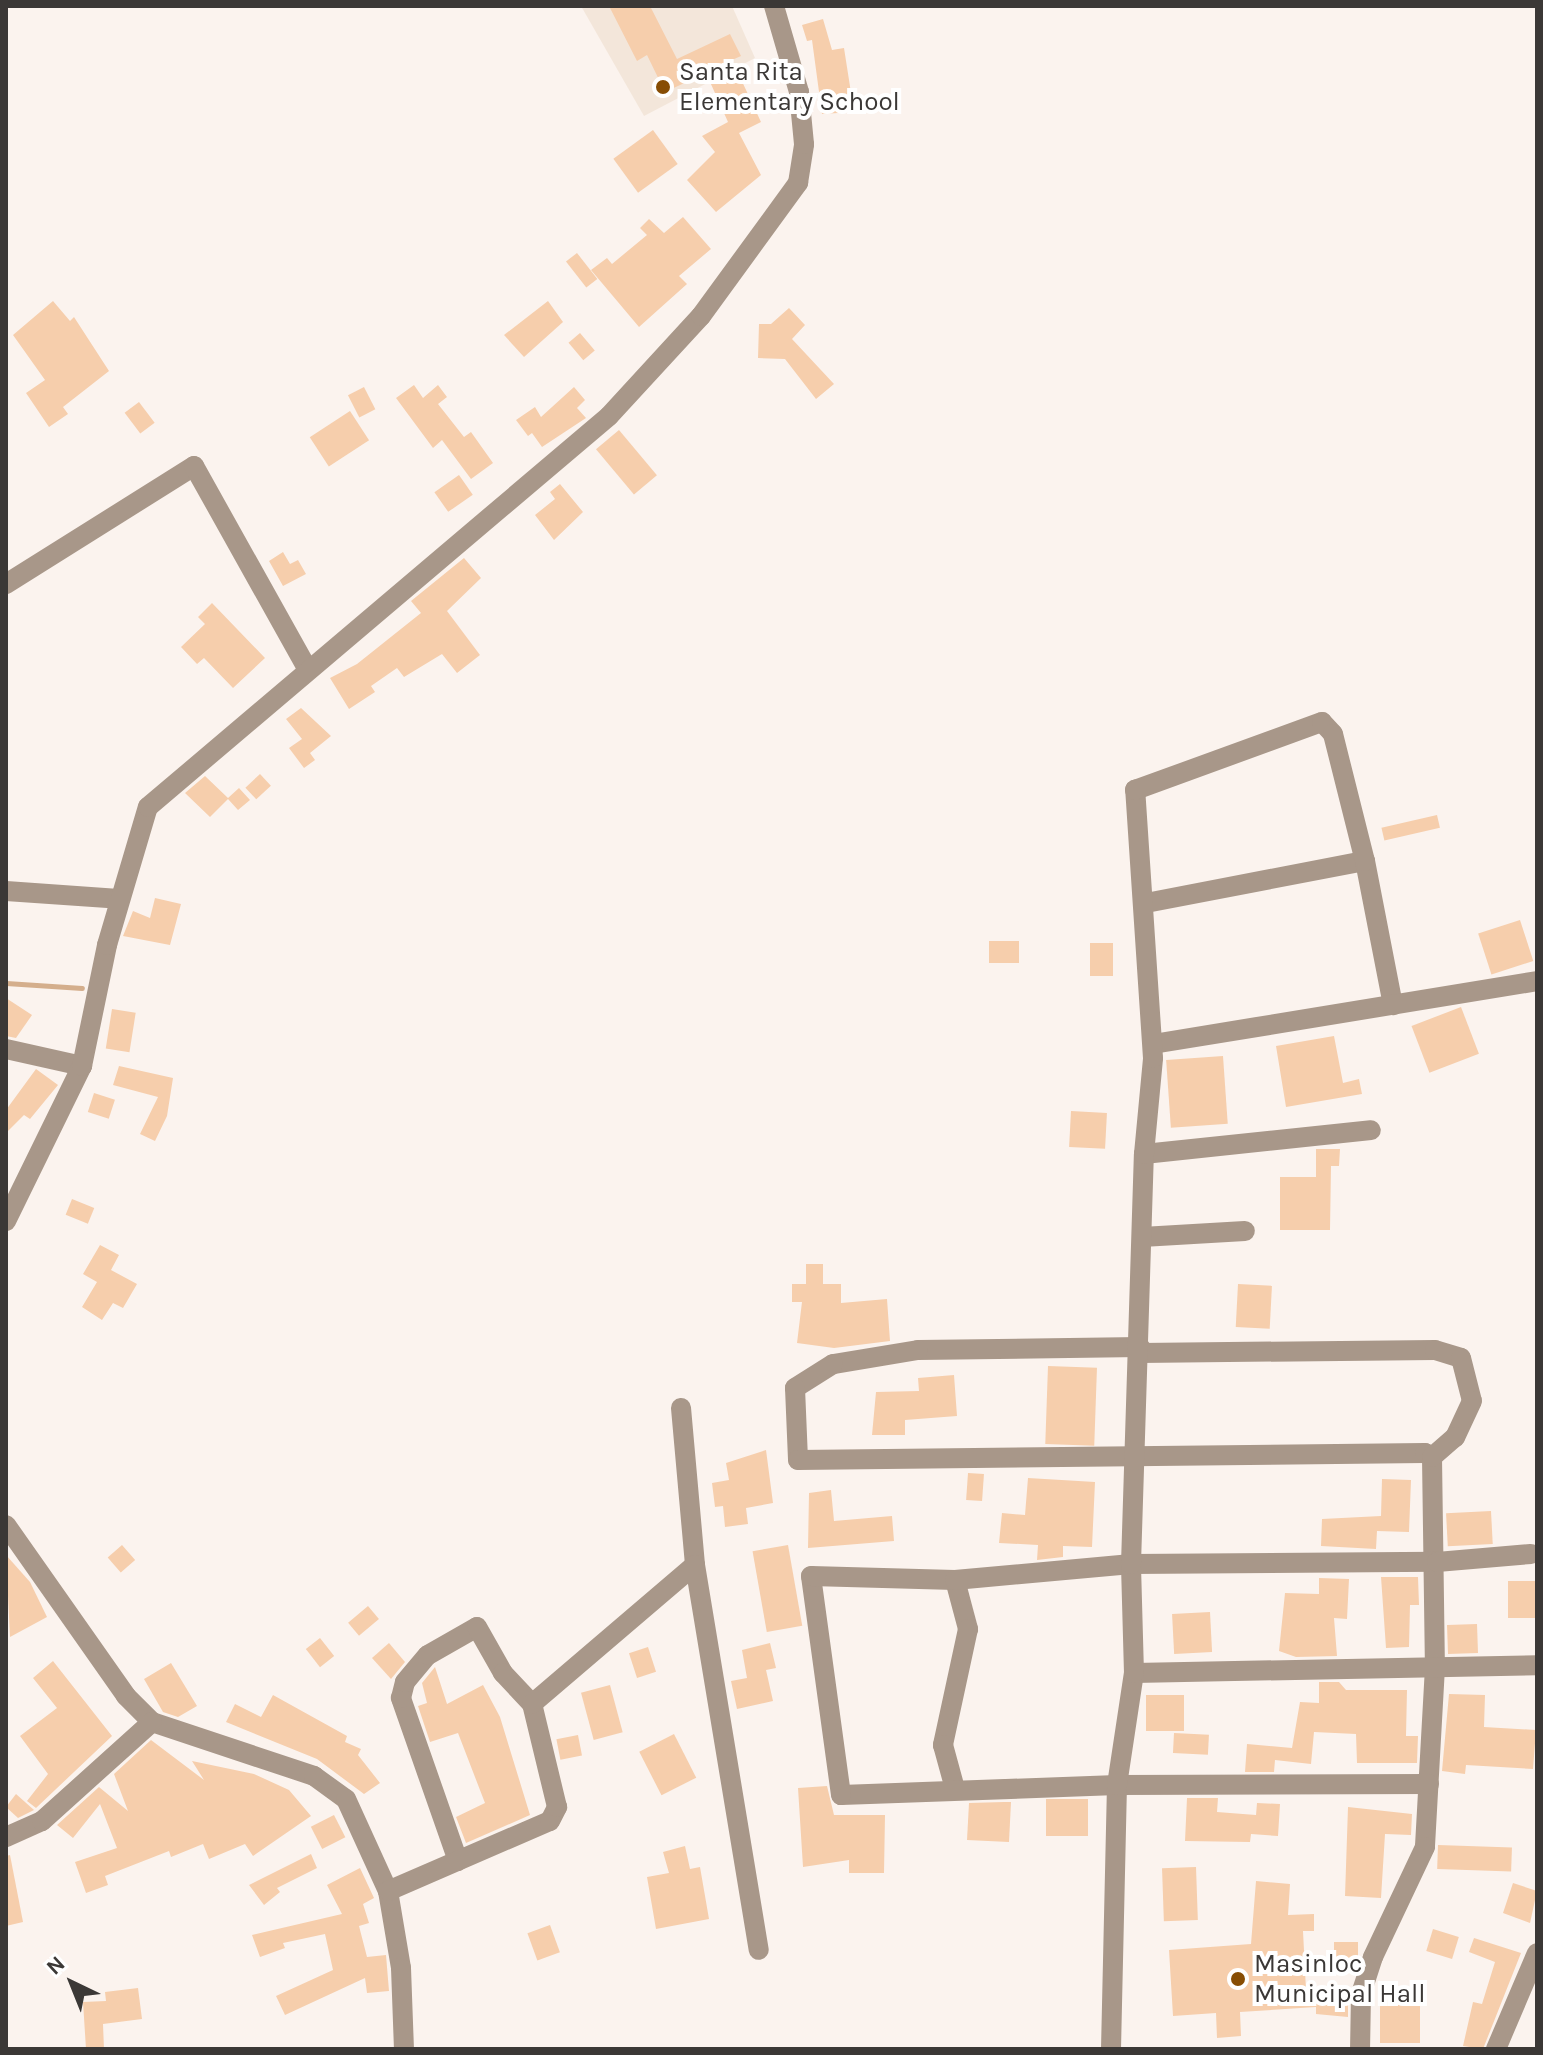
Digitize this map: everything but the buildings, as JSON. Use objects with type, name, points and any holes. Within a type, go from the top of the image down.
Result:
[{"type":"street","points":[[6,1221],[82,1066],[107,945],[148,807],[307,668],[609,416],[666,358],[765,235],[798,183],[804,144],[799,92],[774,6]]},
{"type":"street","points":[[6,584],[194,466],[307,668]]},
{"type":"street","points":[[1111,2049],[1117,1785],[1134,1673],[1131,1564],[1144,1154],[1153,1044],[1146,903],[1135,790],[1322,722],[1333,734],[1365,861],[1393,1005]]},
{"type":"street","points":[[1146,903],[1365,861]]},
{"type":"street","points":[[6,891],[119,899]]},
{"type":"street","points":[[1153,1044],[1537,981]]},
{"type":"street","points":[[6,1049],[82,1066]]},
{"type":"street","points":[[1144,1154],[1371,1130]]},
{"type":"street","points":[[1142,1237],[1245,1231]]},
{"type":"street","points":[[918,1350],[1435,1350],[1461,1358],[1472,1401],[1455,1437],[1432,1457],[1425,1453],[798,1460],[795,1388],[833,1364],[918,1350]]},
{"type":"street","points":[[681,1408],[695,1565],[759,1950]]},
{"type":"street","points":[[1360,2049],[1361,1994],[1373,1957],[1425,1847],[1435,1667],[1437,1562],[1432,1457]]},
{"type":"street","points":[[6,1525],[126,1696],[152,1722],[332,1785],[346,1799],[388,1891],[401,1968],[404,2049]]},
{"type":"street","points":[[1429,1784],[1117,1785],[841,1795],[811,1576],[955,1580],[1131,1564],[1437,1562],[1531,1554]]},
{"type":"street","points":[[532,1704],[695,1565]]},
{"type":"street","points":[[955,1580],[968,1629],[943,1745],[955,1789]]},
{"type":"street","points":[[388,1891],[539,1829],[557,1807],[532,1704],[503,1673],[477,1627],[428,1655],[405,1682],[401,1698],[458,1861]]},
{"type":"street","points":[[1134,1673],[1537,1665]]},
{"type":"street","points":[[6,1837],[42,1821],[152,1722]]},
{"type":"street","points":[[1496,2049],[1537,1953]]},
{"type":"shaded area","name":"Santa Rita Elementary School","points":[[581,6],[732,6],[755,58],[644,116]]},
{"type":"waterway","points":[[6,983],[82,988]]},
{"type":"place","name":"Santa Rita Elementary School","points":[[663,87]]},
{"type":"place","name":"Masinloc Municipal Hall","points":[[1238,1979]]}]
